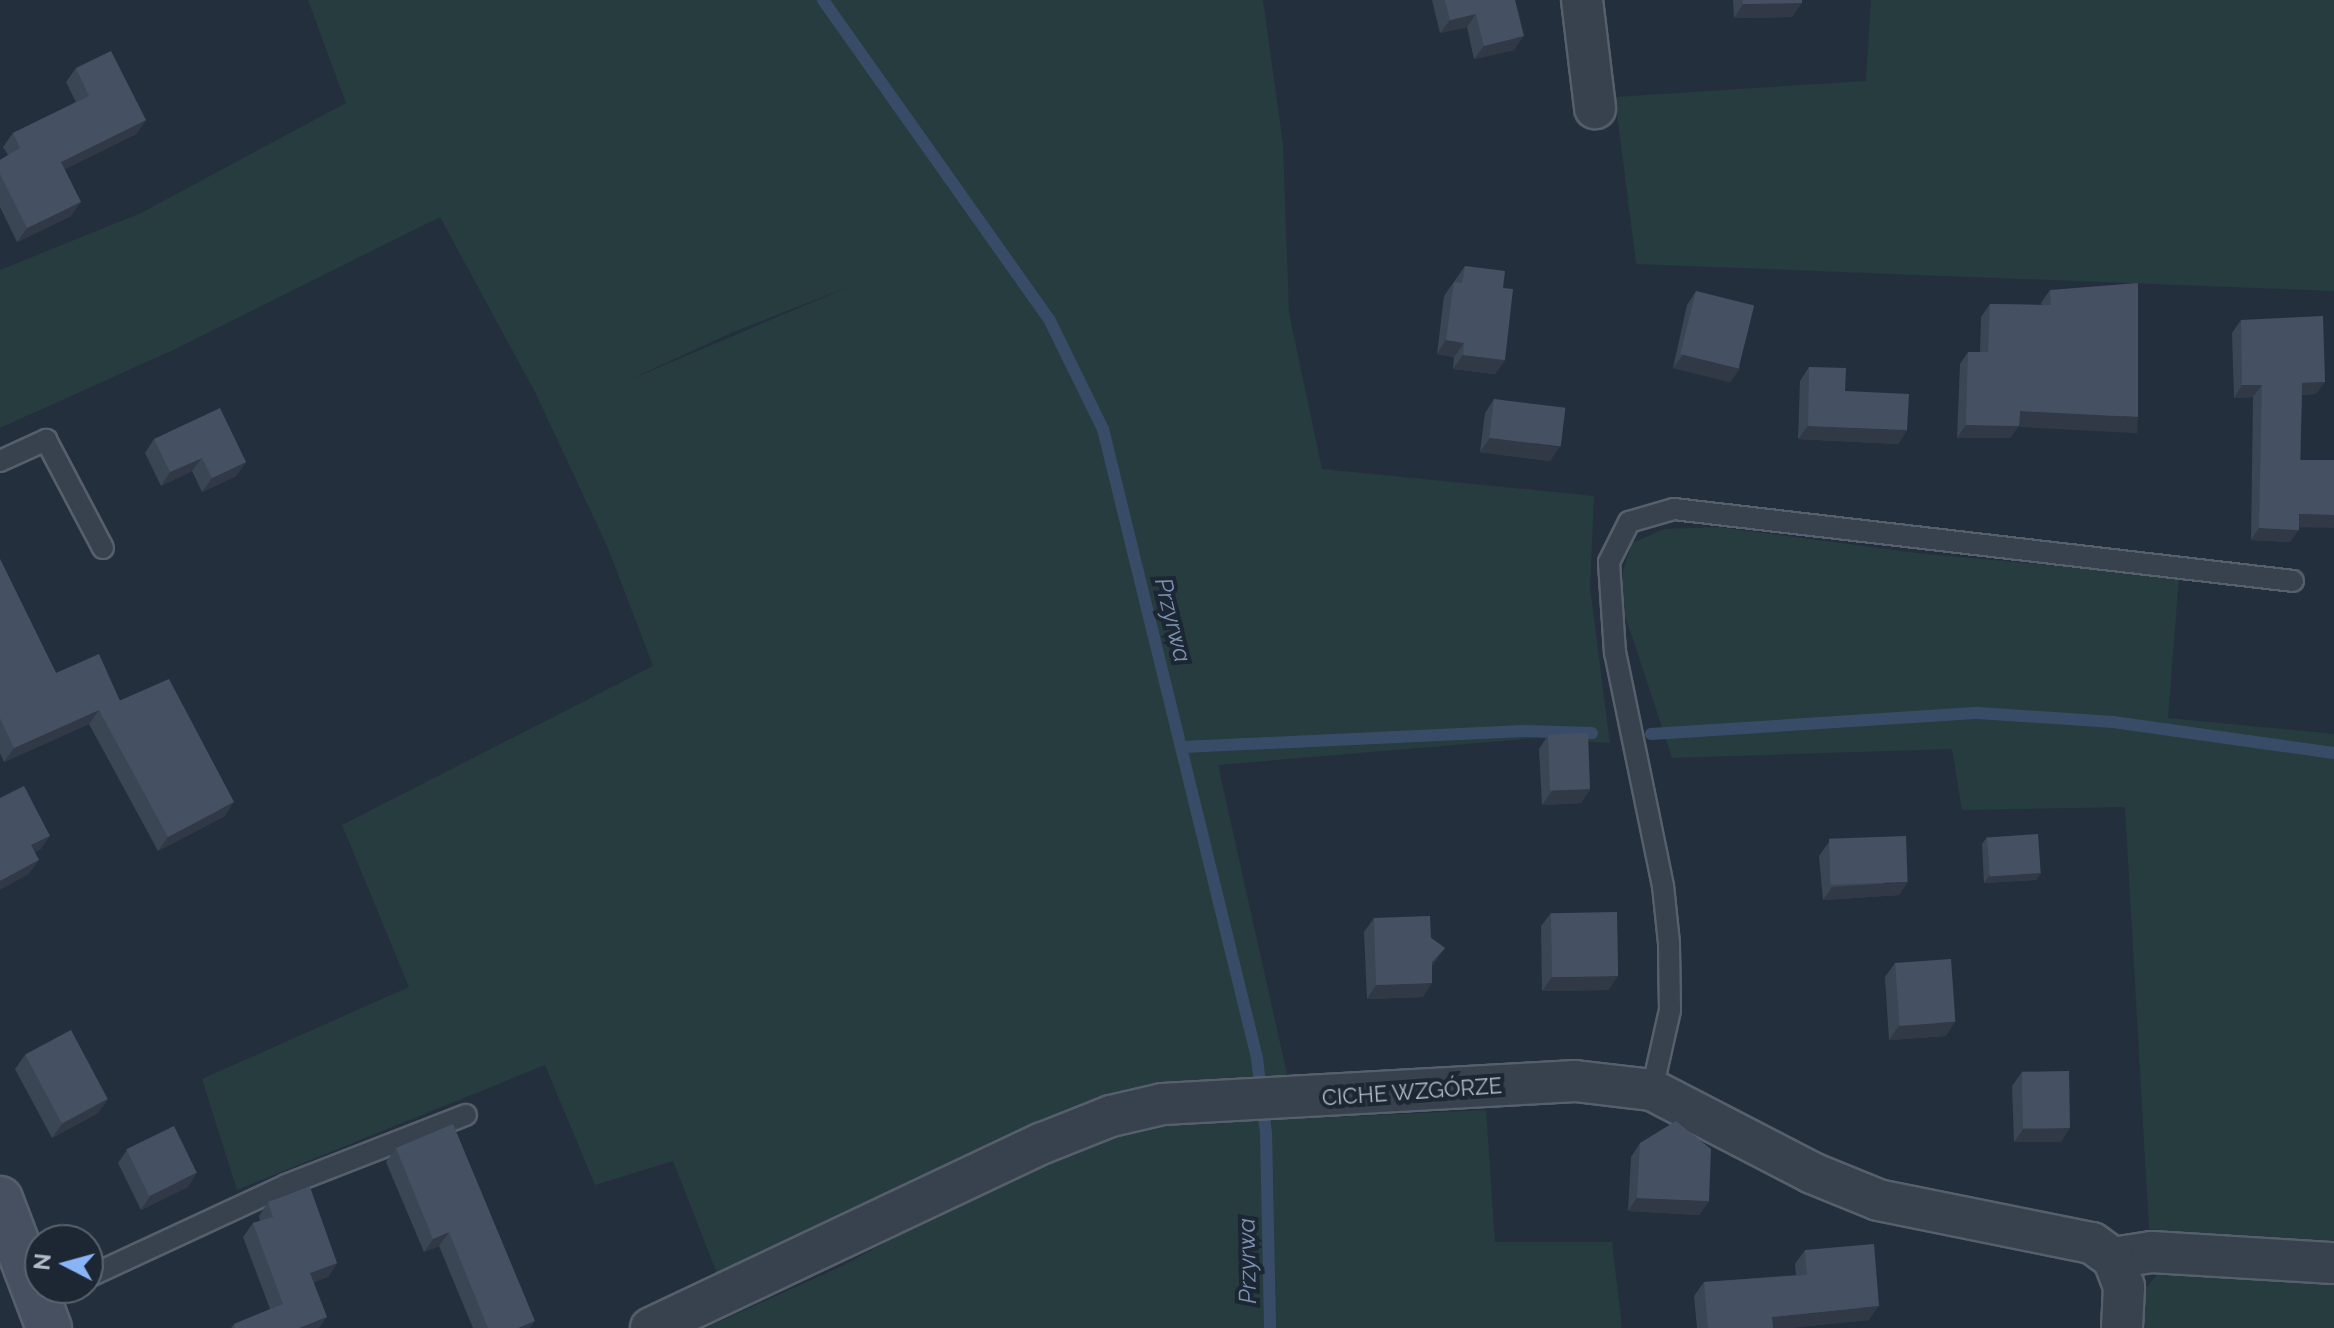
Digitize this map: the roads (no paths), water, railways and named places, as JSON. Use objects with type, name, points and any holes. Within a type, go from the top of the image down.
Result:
[{"type":"street","points":[[1582,0],[1595,108]]},
{"type":"street","name":"CICHE WZGÓRZE","points":[[651,1328],[1084,1127],[1163,1104],[1575,1081],[1652,1090],[1812,1173],[1878,1200],[2057,1233],[2092,1243],[2113,1258]]},
{"type":"street","points":[[0,1199],[51,1305]]},
{"type":"street","points":[[2122,1328],[2124,1287],[2113,1258],[2152,1252],[2334,1263]]},
{"type":"lane","points":[[0,461],[46,440],[103,548]]},
{"type":"lane","points":[[1652,1090],[1670,1010],[1669,943],[1663,886],[1615,653],[1609,562],[1629,522],[1674,509],[2293,581]]},
{"type":"lane","points":[[104,1270],[286,1185],[466,1115]]},
{"type":"waterway","name":"Przyrwa","points":[[823,0],[1049,319],[1103,429],[1257,1058],[1266,1134],[1270,1328]]},
{"type":"waterway","points":[[1651,734],[1978,713],[2113,722],[2334,753]]},
{"type":"waterway","points":[[1183,747],[1524,731],[1592,733]]}]
